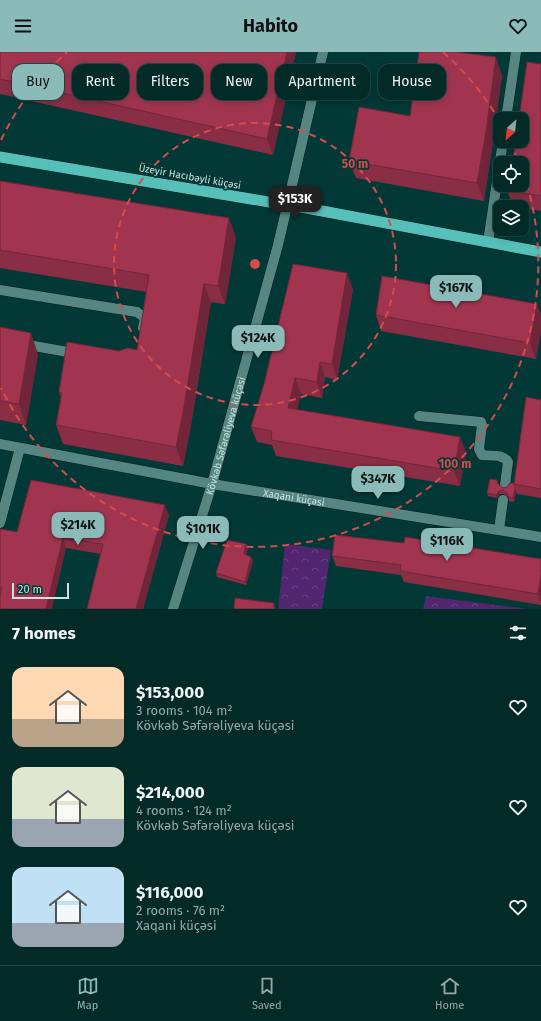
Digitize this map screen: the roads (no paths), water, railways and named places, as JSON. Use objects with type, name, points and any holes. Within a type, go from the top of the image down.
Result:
[{"type":"highway","name":"Üzeyir Hacıbəyli küçəsi","points":[[0,157],[306,208],[541,252]]},
{"type":"street","name":"Kövkəb Səfərəliyeva küçəsi","points":[[174,609],[212,484],[278,245],[323,52]]},
{"type":"street","points":[[507,112],[516,52]]},
{"type":"street","points":[[488,242],[502,148]]},
{"type":"street","points":[[0,290],[137,312],[145,318],[141,338]]},
{"type":"street","points":[[0,340],[89,356]]},
{"type":"street","points":[[419,416],[481,422],[479,453],[482,455],[503,457],[506,459],[508,462],[505,485]]},
{"type":"street","name":"Xaqani küçəsi","points":[[0,444],[212,484],[541,537]]},
{"type":"street","points":[[0,523],[20,448]]},
{"type":"street","points":[[499,530],[503,500]]}]
